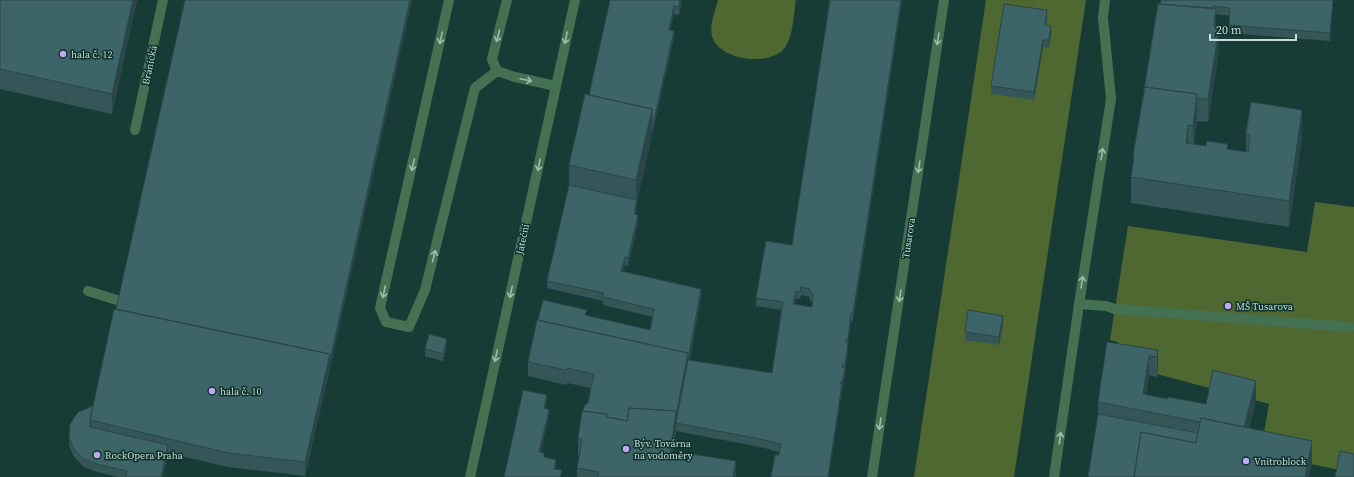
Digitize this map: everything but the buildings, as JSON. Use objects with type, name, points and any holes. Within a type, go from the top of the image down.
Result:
[{"type":"street","name":"Bránická","points":[[134,130],[163,0]]},
{"type":"street","points":[[449,0],[380,308],[386,322],[408,327],[425,290],[475,88],[497,71]]},
{"type":"street","points":[[507,0],[492,59],[497,71],[515,77],[556,86]]},
{"type":"street","name":"Jateční","points":[[470,477],[575,0]]},
{"type":"street","name":"Tusarova","points":[[872,477],[944,0]]},
{"type":"street","points":[[1054,477],[1111,99],[1102,18],[1106,0]]},
{"type":"street","points":[[88,291],[120,301]]},
{"type":"street","points":[[1079,304],[1106,306],[1115,309],[1350,327]]},
{"type":"green space","points":[[718,0],[796,0],[791,33],[787,45],[776,55],[767,58],[745,58],[725,52],[713,39],[711,30],[712,20]]},
{"type":"green space","points":[[986,0],[1086,0],[1014,477],[914,477]]},
{"type":"green space","name":"MŠ Tusarova","points":[[1315,202],[1354,207],[1354,473],[1263,454],[1262,444],[1269,404],[1157,374],[1158,369],[1116,354],[1118,342],[1110,340],[1128,226],[1307,252]]},
{"type":"place","name":"hala č. 12","points":[[63,54]]},
{"type":"place","name":"MŠ Tusarova","points":[[1228,306]]},
{"type":"place","name":"hala č. 10","points":[[212,391]]},
{"type":"place","name":"Býv. Továrna na vodoměry","points":[[626,449]]},
{"type":"place","name":"RockOpera Praha","points":[[97,455]]},
{"type":"place","name":"Vnitroblock","points":[[1246,461]]}]
